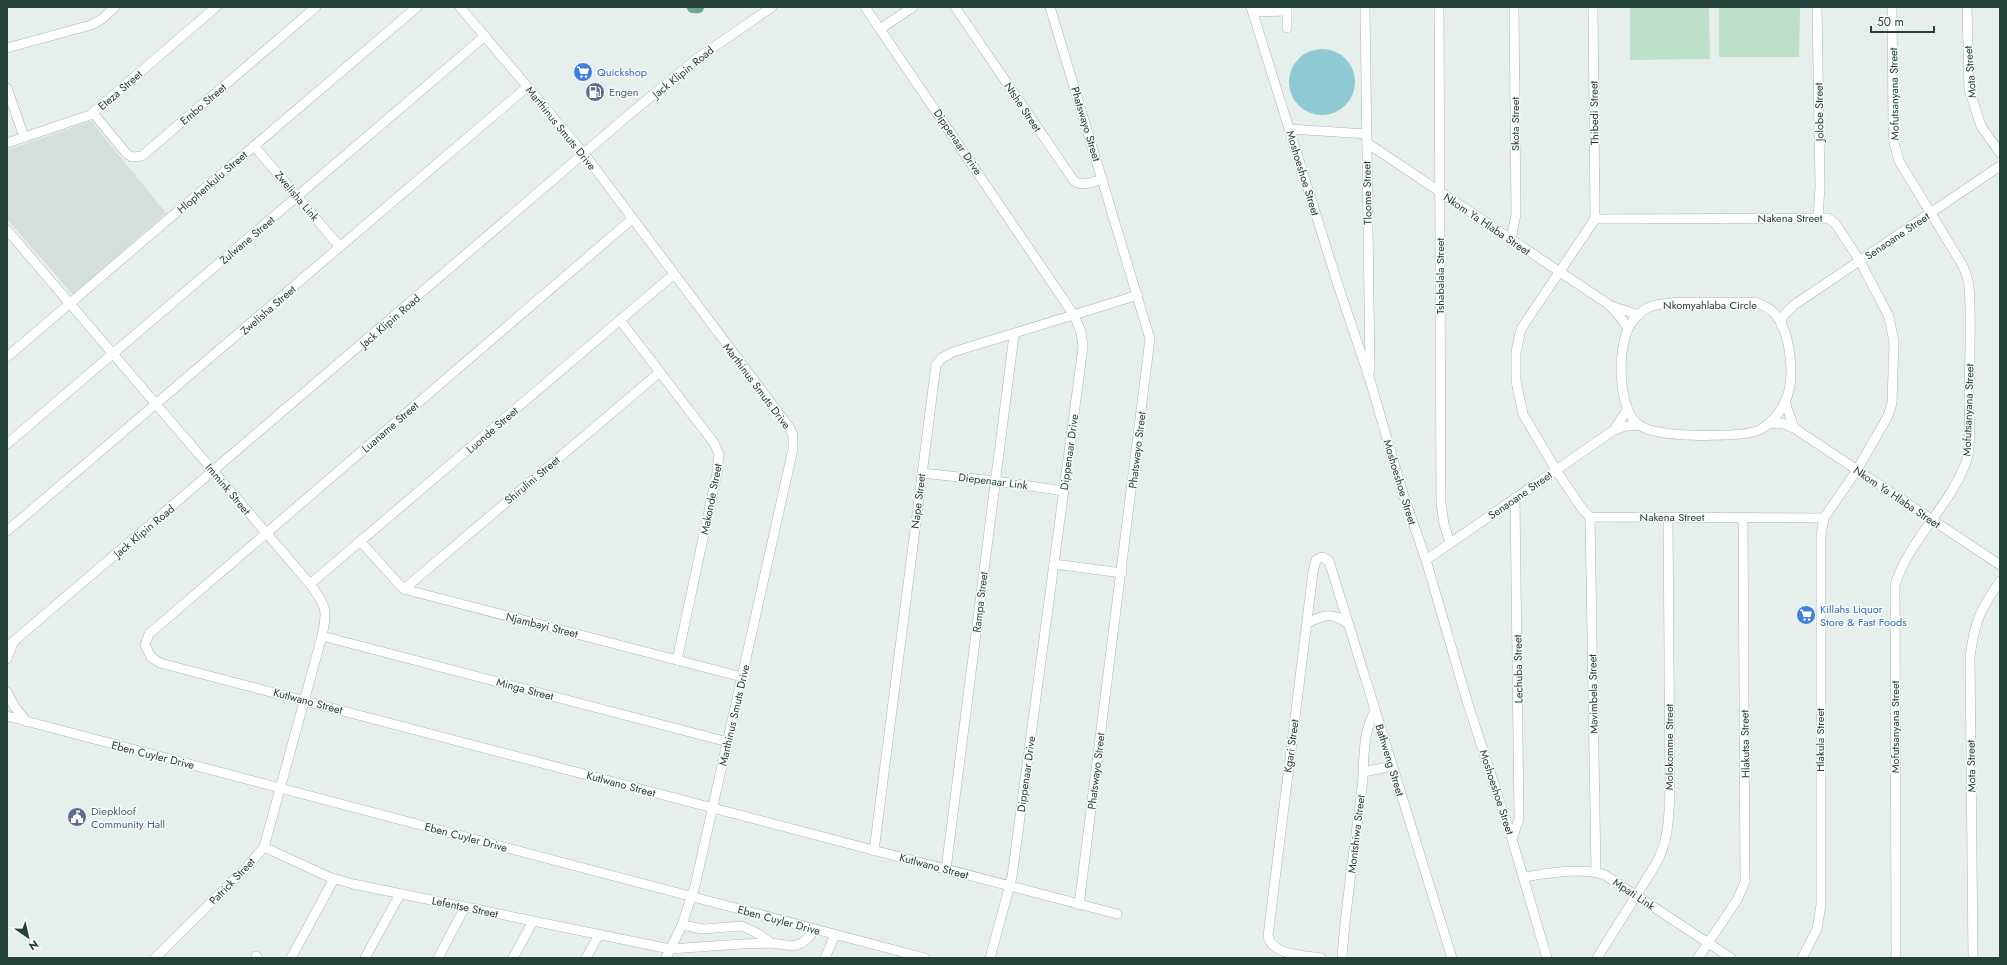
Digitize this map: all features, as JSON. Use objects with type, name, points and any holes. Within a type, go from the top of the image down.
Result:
[{"type":"main road","points":[[693,7],[698,7]]},
{"type":"street","points":[[7,48],[91,25],[102,19],[115,7]]},
{"type":"street","name":"Eteza Street","points":[[7,143],[86,117],[93,113],[216,7]]},
{"type":"street","name":"Embo Street","points":[[93,113],[127,154],[132,157],[142,156],[316,7]]},
{"type":"street","name":"Hlophenkulu Street","points":[[7,357],[417,7]]},
{"type":"street","name":"Marthinus Smuts Drive","points":[[460,7],[585,155],[673,275],[789,427],[793,435],[793,449],[728,742],[691,896],[682,925],[666,958]]},
{"type":"street","name":"Jack Klipin Road","points":[[10,644],[214,472],[695,60],[772,7]]},
{"type":"street","name":"Dippenaar Drive","points":[[865,7],[1074,315],[1081,332],[1083,347],[1009,887],[990,958]]},
{"type":"street","points":[[880,29],[913,7]]},
{"type":"street","name":"Ntshe Street","points":[[955,7],[1074,181],[1078,184],[1085,184],[1102,179]]},
{"type":"street","name":"Phatswayo Street","points":[[1050,7],[1148,327],[1150,348],[1079,905]]},
{"type":"street","name":"Tloome Street","points":[[1365,7],[1370,380]]},
{"type":"street","name":"Tshabalala Street","points":[[1439,7],[1440,113],[1438,191],[1441,503],[1444,524],[1450,543]]},
{"type":"street","name":"Skota Street","points":[[1511,240],[1516,214],[1514,7]]},
{"type":"street","name":"Thibedi Street","points":[[1593,7],[1595,219]]},
{"type":"street","name":"Jolobe Street","points":[[1817,7],[1820,187],[1818,218]]},
{"type":"street","name":"Mofutsanyana Street","points":[[1892,7],[1894,143],[1899,161],[1963,266],[1969,286],[1970,310],[1969,418],[1966,463],[1957,481],[1908,554],[1899,572],[1895,585],[1896,958]]},
{"type":"street","name":"Mota Street","points":[[1967,7],[1970,89],[1981,126],[2000,153]]},
{"type":"street","points":[[1252,10],[1287,9],[1287,28]]},
{"type":"street","name":"Moshoeshoe Street","points":[[1252,10],[1338,285],[1370,380],[1403,494],[1426,560],[1467,700],[1524,877],[1547,958]]},
{"type":"street","name":"Zulwane Street","points":[[7,444],[485,36]]},
{"type":"street","name":"Zwelisha Street","points":[[7,531],[527,87]]},
{"type":"street","points":[[7,88],[24,137]]},
{"type":"street","points":[[1290,129],[1367,139]]},
{"type":"street","name":"Nkom Ya Hlaba Street","points":[[1367,139],[1438,191],[1608,304],[1621,318],[1628,330]]},
{"type":"street","name":"Zwelisha Link","points":[[254,146],[340,247]]},
{"type":"street","name":"Senaoane Street","points":[[1781,325],[1782,317],[1794,305],[2000,166]]},
{"type":"street","name":"Nakena Street","points":[[1590,516],[1824,518],[1877,438],[1892,403],[1894,342],[1889,317],[1860,260],[1835,223],[1828,218],[1595,219]]},
{"type":"street","name":"Luaname Street","points":[[148,634],[632,219]]},
{"type":"street","points":[[1590,516],[1583,510],[1556,470],[1523,414],[1516,381],[1516,352],[1521,329],[1558,271],[1595,219]]},
{"type":"street","name":"Immink Street","points":[[7,230],[214,472],[265,534],[310,584],[326,609],[326,618],[322,636],[282,788]]},
{"type":"street","name":"Luonde Street","points":[[310,584],[673,275]]},
{"type":"street","name":"Nape Street","points":[[874,851],[934,370],[942,358],[954,352],[1014,335],[1138,295]]},
{"type":"street","name":"Nkomyahlaba Circle","points":[[1755,302],[1769,309],[1781,325],[1787,342],[1791,368],[1788,393],[1785,402],[1768,424],[1754,432],[1728,435],[1664,433],[1639,425],[1627,410],[1621,364],[1623,347],[1628,330],[1639,315],[1648,308],[1668,304],[1755,302]]},
{"type":"street","name":"Nkom Ya Hlaba Street","points":[[1608,304],[1639,315]]},
{"type":"street","name":"Senaoane Street","points":[[1769,309],[1784,309],[1794,305]]},
{"type":"street","name":"Makonde Street","points":[[620,320],[714,443],[719,454],[717,473],[677,660]]},
{"type":"street","name":"Rampa Street","points":[[946,869],[1014,335]]},
{"type":"street","name":"Shirulini Street","points":[[404,589],[660,372]]},
{"type":"street","points":[[1785,402],[1794,428]]},
{"type":"street","name":"Senaoane Street","points":[[1614,430],[1627,410]]},
{"type":"street","name":"Nkom Ya Hlaba Street","points":[[1768,424],[1782,422],[1794,428],[2000,565]]},
{"type":"street","name":"Senaoane Street","points":[[1426,560],[1614,430],[1626,426],[1639,425]]},
{"type":"street","name":"Diepenaar Link","points":[[922,473],[996,481],[1064,492]]},
{"type":"street","name":"Lechuba Street","points":[[1512,839],[1519,819],[1515,498]]},
{"type":"street","name":"Mavimbela Street","points":[[1590,516],[1596,872]]},
{"type":"street","name":"Molokomme Street","points":[[1598,958],[1664,849],[1668,830],[1670,781],[1668,517]]},
{"type":"street","name":"Hlakutsa Street","points":[[1698,958],[1737,900],[1744,882],[1745,874],[1743,517]]},
{"type":"street","name":"Hlakula Street","points":[[1802,958],[1817,928],[1821,905],[1820,548],[1824,518]]},
{"type":"street","points":[[360,542],[404,589]]},
{"type":"street","name":"Kgari Street","points":[[1321,958],[1288,952],[1273,946],[1269,942],[1268,936],[1316,560],[1322,556],[1329,561]]},
{"type":"street","name":"Bathweng Street","points":[[1329,561],[1452,958]]},
{"type":"street","points":[[1054,564],[1122,573]]},
{"type":"street","name":"Mota Street","points":[[1973,958],[1970,656],[1973,631],[1982,608],[2000,581]]},
{"type":"street","name":"Njambayi Street","points":[[404,589],[742,677]]},
{"type":"street","points":[[1308,623],[1319,617],[1330,615],[1339,617],[1349,625]]},
{"type":"street","name":"Kutlwano Street","points":[[148,634],[145,645],[151,657],[156,661],[946,869],[1009,887],[1117,914]]},
{"type":"street","name":"Minga Street","points":[[322,636],[728,742]]},
{"type":"street","points":[[7,659],[10,644]]},
{"type":"street","points":[[7,692],[14,706],[28,723]]},
{"type":"street","name":"Montshiwa Street","points":[[1342,958],[1364,772],[1364,739],[1368,722],[1375,711]]},
{"type":"street","name":"Eben Cuyler Drive","points":[[7,716],[28,723],[282,788],[925,958]]},
{"type":"street","points":[[1364,772],[1392,766]]},
{"type":"street","name":"Patrick Street","points":[[155,958],[247,867],[264,847],[282,788]]},
{"type":"street","name":"Lefentse Street","points":[[264,847],[334,879],[400,894],[670,949],[771,943],[793,946],[802,943],[810,936],[813,929]]},
{"type":"street","name":"Mpati Link","points":[[1524,877],[1565,872],[1596,872],[1615,880],[1635,895],[1731,958]]},
{"type":"street","points":[[291,958],[334,879]]},
{"type":"street","points":[[366,958],[400,894]]},
{"type":"street","points":[[438,958],[465,907]]},
{"type":"street","points":[[514,958],[533,921]]},
{"type":"street","points":[[682,925],[703,929],[742,926],[757,933],[771,943]]},
{"type":"street","points":[[586,958],[598,934]]},
{"type":"street","points":[[825,958],[835,935]]},
{"type":"shaded area","points":[[91,121],[166,213],[73,295],[7,219],[7,150]]},
{"type":"green space","points":[[1630,7],[1709,7],[1710,59],[1630,60]]},
{"type":"green space","points":[[1719,7],[1800,7],[1799,57],[1719,57]]},
{"type":"water","points":[[1322,49],[1335,51],[1350,64],[1353,69],[1355,82],[1353,95],[1340,110],[1335,113],[1322,115],[1309,113],[1294,100],[1291,95],[1289,82],[1291,69],[1304,54],[1309,51]]},
{"type":"place","name":"Quickshop","points":[[583,72]]},
{"type":"place","name":"Engen","points":[[595,92]]},
{"type":"place","name":"Killahs Liquor Store & Fast Foods","points":[[1806,615]]},
{"type":"place","name":"Diepkloof Community Hall","points":[[77,817]]}]
